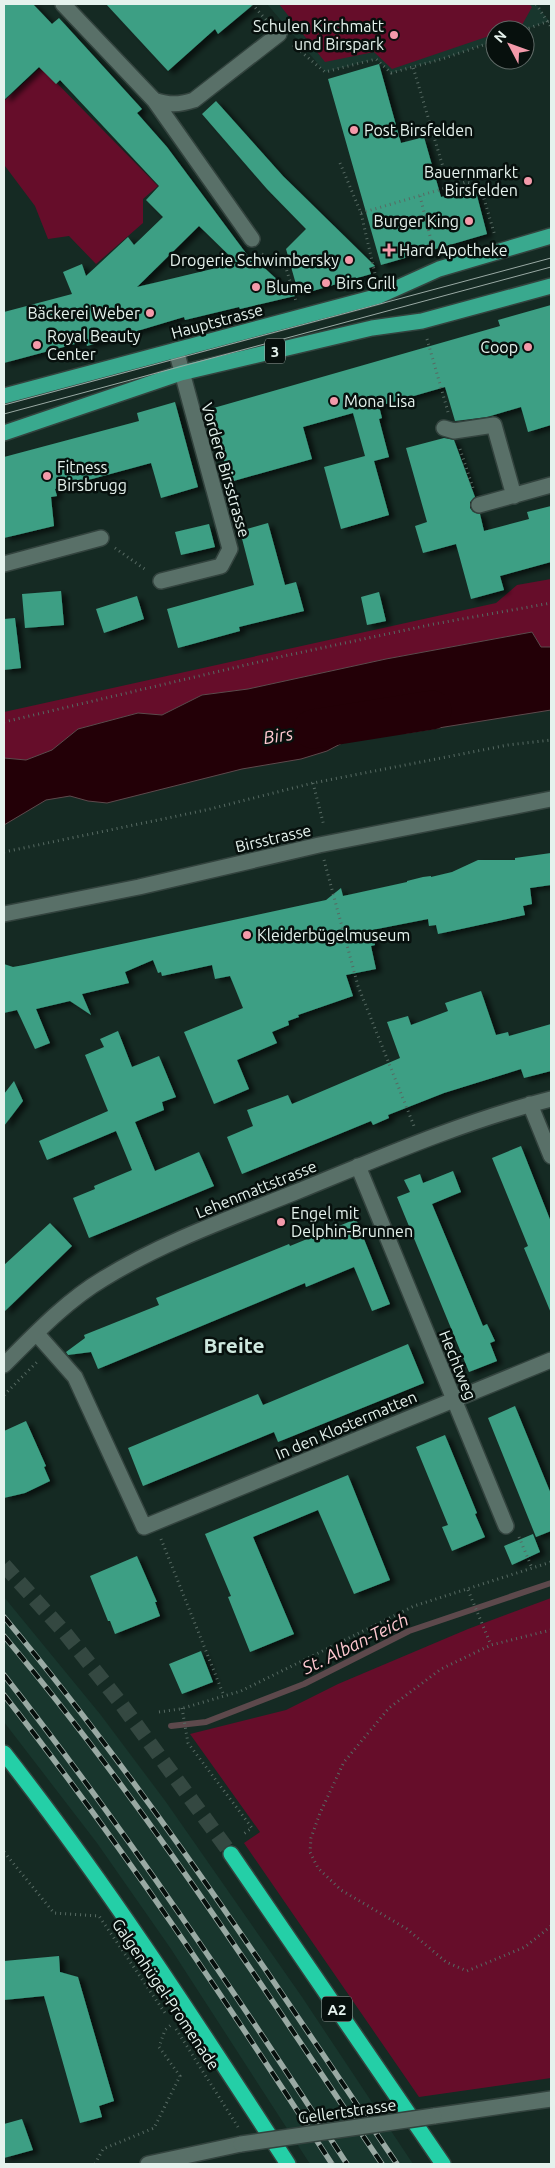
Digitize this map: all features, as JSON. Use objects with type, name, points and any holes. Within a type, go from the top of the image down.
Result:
[{"type":"highway","points":[[4,1753],[47,1808],[109,1894],[201,2030],[288,2164]]},
{"type":"highway","points":[[4,1764],[47,1808]]},
{"type":"highway","name":"A2","points":[[231,1854],[443,2164]]},
{"type":"main road","name":"Hauptstrasse","points":[[4,396],[379,296],[439,269],[551,236]]},
{"type":"main road","name":"3","points":[[4,433],[181,373],[372,328],[422,320],[551,286]]},
{"type":"street","points":[[63,4],[154,100],[252,239]]},
{"type":"street","points":[[154,100],[168,105],[181,105],[194,100],[279,34]]},
{"type":"street","name":"Vordere Birsstrasse","points":[[161,581],[221,566],[230,549],[176,350]]},
{"type":"street","points":[[444,428],[454,431],[494,425],[514,496]]},
{"type":"street","points":[[479,505],[551,485]]},
{"type":"street","points":[[4,564],[101,538]]},
{"type":"street","name":"Birsstrasse","points":[[4,914],[139,887],[319,845],[551,799]]},
{"type":"street","name":"Lehenmattstrasse","points":[[6,1359],[60,1312],[101,1280],[128,1264],[182,1238],[420,1142],[530,1104],[551,1099]]},
{"type":"street","points":[[530,1104],[551,1156]]},
{"type":"street","name":"Hechtweg","points":[[358,1166],[506,1526]]},
{"type":"street","points":[[37,1334],[75,1377],[149,1525]]},
{"type":"street","name":"In den Klostermatten","points":[[149,1525],[551,1360]]},
{"type":"street","name":"Gellertstrasse","points":[[148,2164],[241,2138],[434,2116],[551,2099]]},
{"type":"path","points":[[536,4],[549,21],[551,27]]},
{"type":"path","points":[[535,26],[549,21]]},
{"type":"path","points":[[279,34],[325,72],[376,59],[391,73],[442,59],[485,44]]},
{"type":"path","points":[[413,67],[449,188]]},
{"type":"path","points":[[340,163],[361,213],[379,296]]},
{"type":"path","points":[[361,213],[466,182],[477,184],[482,192],[499,251]]},
{"type":"path","points":[[420,196],[439,269]]},
{"type":"path","points":[[252,239],[260,253],[286,268],[301,316]]},
{"type":"path","points":[[101,538],[161,581]]},
{"type":"path","points":[[4,722],[284,656],[434,624],[550,604]]},
{"type":"path","points":[[4,852],[206,810],[313,783],[508,745],[551,740]]},
{"type":"path","points":[[313,783],[324,825]]},
{"type":"path","points":[[319,845],[334,893],[345,944],[358,986],[420,1142]]},
{"type":"path","points":[[4,1394],[37,1362]]},
{"type":"path","points":[[149,1525],[216,1674],[224,1696]]},
{"type":"path","points":[[506,1526],[514,1526],[532,1568]]},
{"type":"path","points":[[159,1712],[182,1708],[241,1691],[414,1606],[551,1562]]},
{"type":"path","points":[[468,1590],[491,1646]]},
{"type":"path","points":[[551,1630],[491,1646],[441,1669],[389,1708],[344,1762],[320,1813],[311,1838],[310,1852],[318,1868],[341,1890],[408,1929],[446,1962],[467,1971],[525,1947],[551,1926]]},
{"type":"path","points":[[182,1708],[188,1743],[252,1828],[242,1835]]},
{"type":"path","name":"Galgenhügel-Promenade","points":[[4,1852],[54,1913],[99,1916],[172,2024],[241,2138]]},
{"type":"path","points":[[95,2164],[103,2148],[154,2128],[180,2076],[159,2047],[165,2030],[172,2024]]},
{"type":"shaded area","name":"Schulen Kirchmatt und Birspark","points":[[267,4],[536,4],[549,21],[535,26],[535,20],[485,20],[485,44],[391,73],[376,59],[325,72]]},
{"type":"shaded area","name":"Schulen Kirchmatt und Birspark","points":[[279,4],[529,4],[532,7],[525,20],[485,20],[485,37],[392,69],[374,52],[325,62]]},
{"type":"shaded area","points":[[41,67],[158,186],[143,199],[143,223],[96,264],[69,236],[48,239],[35,206],[4,166],[4,101]]},
{"type":"shaded area","points":[[551,579],[551,647],[541,647],[532,632],[386,659],[248,689],[202,695],[162,715],[137,713],[78,729],[52,750],[26,760],[4,758],[4,712],[496,603],[517,585]]},
{"type":"shaded area","points":[[4,1597],[100,1714],[166,1802],[302,1997],[413,2164],[310,2164],[171,1949],[97,1843],[4,1722]]},
{"type":"shaded area","points":[[551,1598],[551,2078],[419,2097],[244,1843],[260,1832],[190,1734],[286,1710],[338,1684],[468,1629]]},
{"type":"water","points":[[532,632],[541,647],[551,647],[551,710],[407,733],[382,734],[378,705],[365,703],[365,731],[327,751],[301,759],[242,769],[107,803],[88,801],[70,796],[46,800],[4,825],[4,758],[26,760],[52,750],[78,729],[138,713],[162,715],[202,695],[248,689],[386,659]]},
{"type":"building","points":[[4,4],[33,4],[52,24],[59,18],[142,109],[137,113],[167,147],[254,264],[258,262],[295,296],[185,320],[184,317],[87,346],[86,341],[4,363],[4,312],[72,294],[63,272],[82,264],[86,276],[128,237],[134,245],[163,217],[146,200],[159,186],[60,80],[56,84],[39,67],[4,100]],"holes":[[[199,226],[237,263],[137,287]]]},
{"type":"building","points":[[106,4],[254,4],[218,34],[215,29],[168,71]]},
{"type":"building","points":[[379,64],[401,143],[424,137],[441,197],[475,188],[487,234],[381,265],[328,79]]},
{"type":"building","points":[[216,101],[283,176],[375,266],[369,268],[371,274],[299,295],[286,249],[306,229],[267,189],[202,114]]},
{"type":"building","points":[[551,305],[551,425],[528,432],[521,407],[487,417],[455,421],[445,387],[379,406],[382,418],[379,419],[389,457],[374,461],[389,515],[341,529],[324,467],[365,456],[353,413],[303,427],[312,459],[230,482],[210,409],[500,326],[498,320]]},
{"type":"building","points":[[175,402],[198,487],[161,498],[151,463],[55,489],[57,496],[51,497],[54,526],[4,538],[4,457],[139,421],[137,413]]},
{"type":"building","points":[[444,438],[454,440],[475,497],[470,502],[470,508],[473,512],[480,514],[484,531],[529,519],[527,512],[551,506],[551,562],[500,576],[504,590],[471,599],[456,544],[423,553],[415,526],[427,522],[406,448]]},
{"type":"building","points":[[268,523],[285,585],[296,582],[304,611],[239,627],[240,631],[178,648],[167,609],[254,585],[240,531]]},
{"type":"building","points":[[209,524],[215,547],[181,555],[175,532]]},
{"type":"building","points":[[61,591],[64,625],[25,628],[22,594]]},
{"type":"building","points":[[379,592],[386,621],[367,625],[361,597]]},
{"type":"building","points":[[137,596],[144,619],[104,633],[96,609]]},
{"type":"building","points":[[15,618],[21,668],[4,670],[4,619]]},
{"type":"building","points":[[551,853],[551,885],[530,888],[532,904],[523,906],[525,915],[438,934],[436,925],[429,926],[428,919],[372,930],[375,945],[371,946],[376,969],[346,975],[353,996],[298,1015],[299,1017],[288,1021],[289,1025],[272,1032],[277,1043],[237,1060],[249,1089],[214,1104],[184,1032],[243,1008],[230,976],[215,979],[212,965],[162,976],[161,972],[158,973],[153,960],[125,972],[129,983],[82,994],[91,1015],[70,1001],[36,1009],[50,1043],[35,1049],[17,1010],[4,1013],[4,964],[13,967],[24,965],[326,900],[341,888],[343,896],[423,877],[431,877],[452,872],[478,860],[515,860],[515,858]]},
{"type":"building","points":[[481,991],[496,1035],[508,1032],[509,1036],[551,1024],[551,1071],[524,1078],[521,1069],[444,1093],[388,1115],[389,1118],[373,1125],[371,1121],[242,1174],[227,1137],[253,1126],[247,1110],[288,1095],[292,1104],[400,1058],[387,1022],[408,1016],[411,1025],[448,1011],[445,1003]]},
{"type":"building","points":[[118,1031],[132,1067],[159,1056],[176,1097],[162,1102],[164,1110],[135,1122],[155,1171],[199,1152],[214,1186],[89,1238],[73,1198],[95,1189],[94,1186],[132,1170],[116,1131],[47,1160],[39,1141],[108,1111],[85,1055],[104,1047],[100,1039]]},
{"type":"building","points":[[14,1081],[23,1101],[4,1126],[4,1094]]},
{"type":"building","points":[[521,1146],[551,1222],[551,1313],[524,1248],[528,1246],[492,1158]]},
{"type":"building","points":[[453,1171],[461,1192],[432,1204],[483,1326],[487,1324],[495,1341],[490,1343],[497,1361],[469,1372],[397,1197],[410,1192],[404,1180],[420,1174],[423,1183]]},
{"type":"building","points":[[356,1219],[390,1304],[372,1311],[354,1267],[306,1287],[305,1283],[98,1369],[91,1352],[68,1355],[66,1352],[85,1338],[84,1335],[159,1305],[156,1298]]},
{"type":"building","points":[[50,1223],[72,1246],[4,1312],[4,1265]]},
{"type":"building","points":[[408,1344],[424,1383],[278,1442],[274,1432],[143,1486],[128,1448],[258,1394],[263,1405]]},
{"type":"building","points":[[515,1406],[551,1494],[551,1531],[536,1537],[488,1418]]},
{"type":"building","points":[[26,1421],[46,1466],[44,1467],[50,1481],[25,1493],[4,1498],[4,1431]]},
{"type":"building","points":[[445,1435],[485,1537],[452,1551],[442,1527],[448,1525],[416,1447]]},
{"type":"building","points":[[348,1475],[390,1580],[354,1594],[318,1510],[253,1537],[294,1634],[250,1652],[228,1597],[231,1596],[205,1534]]},
{"type":"building","points":[[533,1534],[540,1552],[512,1565],[504,1546]]},
{"type":"building","points":[[137,1556],[157,1602],[155,1602],[160,1616],[115,1634],[90,1576]]},
{"type":"building","points":[[201,1651],[213,1682],[182,1694],[169,1664]]},
{"type":"building","points":[[59,1956],[60,1972],[78,1977],[114,2101],[99,2106],[102,2117],[80,2123],[44,1996],[4,2000],[4,1961]]},
{"type":"building","points":[[22,2119],[33,2150],[4,2158],[4,2124]]},
{"type":"waterway","name":"Birs","points":[[313,729],[432,710]]},
{"type":"waterway","name":"St. Alban-Teich","points":[[171,1726],[206,1722],[304,1684],[409,1631],[551,1583]]},
{"type":"tunnel","points":[[4,1565],[65,1633],[119,1701],[231,1854]]},
{"type":"tram line","points":[[4,405],[551,258]]},
{"type":"tram line","points":[[4,414],[551,267]]},
{"type":"railway","points":[[4,1617],[108,1749],[207,1885],[397,2164]]},
{"type":"railway","points":[[4,1636],[105,1763],[153,1828],[382,2164]]},
{"type":"railway","points":[[4,1675],[50,1734],[181,1916],[347,2164]]},
{"type":"railway","points":[[4,1695],[132,1867],[332,2164]]},
{"type":"place","name":"Schulen Kirchmatt und Birspark","points":[[394,35]]},
{"type":"place","name":"Post Birsfelden","points":[[354,130]]},
{"type":"place","name":"Bauernmarkt Birsfelden","points":[[528,181]]},
{"type":"place","name":"Burger King","points":[[469,221]]},
{"type":"place","name":"Hard Apotheke","points":[[389,250]]},
{"type":"place","name":"Drogerie Schwimbersky","points":[[349,260]]},
{"type":"place","name":"Birs Grill","points":[[326,283]]},
{"type":"place","name":"Blume","points":[[256,287]]},
{"type":"place","name":"Bäckerei Weber","points":[[150,313]]},
{"type":"place","name":"Royal Beauty Center","points":[[37,345]]},
{"type":"place","name":"Coop","points":[[528,347]]},
{"type":"place","name":"Mona Lisa","points":[[334,401]]},
{"type":"place","name":"Fitness Birsbrugg","points":[[47,476]]},
{"type":"place","name":"Kleiderbügelmuseum","points":[[247,935]]},
{"type":"place","name":"Engel mit Delphin-Brunnen","points":[[281,1222]]},
{"type":"district","name":"Breite","points":[[234,1345]]}]
